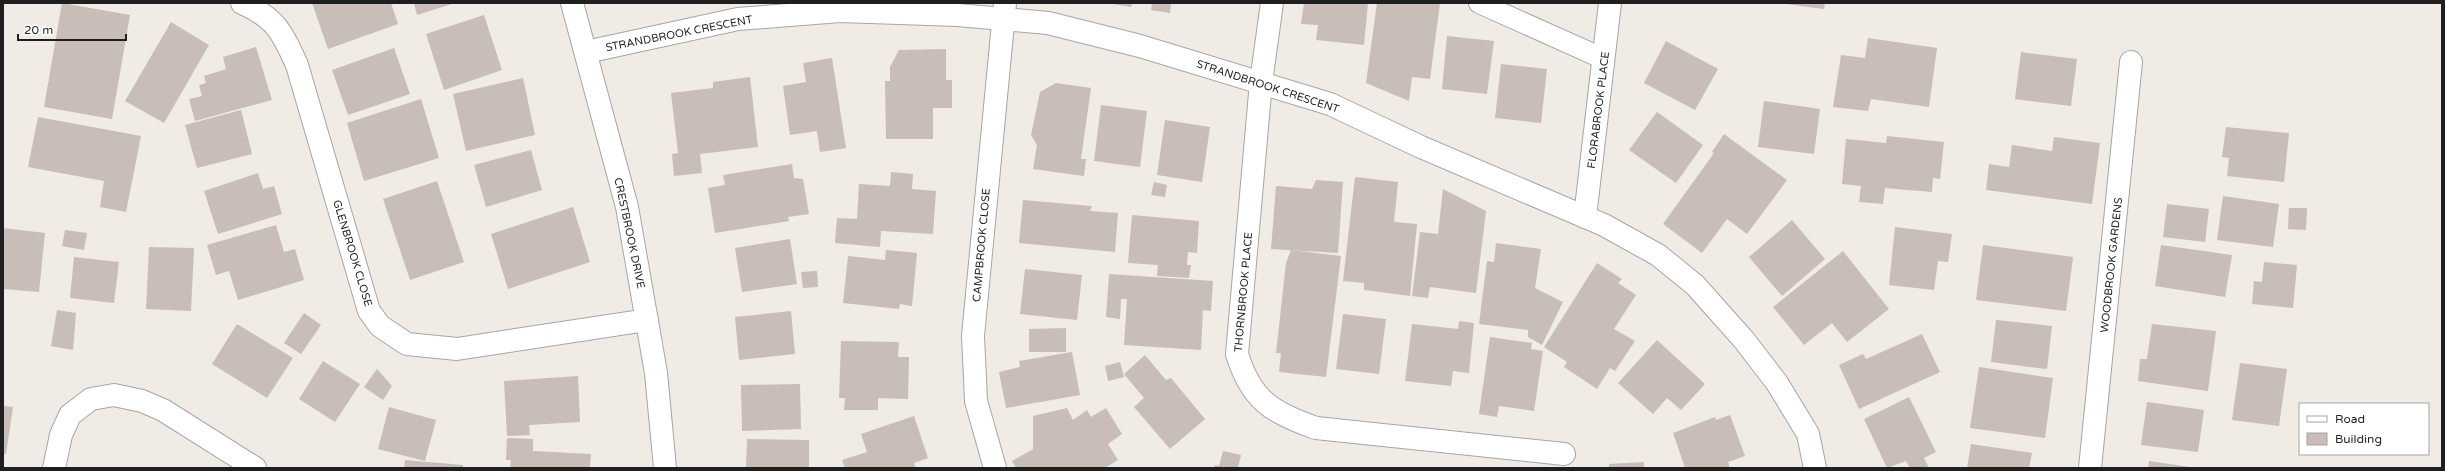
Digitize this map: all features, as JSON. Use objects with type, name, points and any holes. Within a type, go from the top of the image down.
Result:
[{"type":"street","name":"GLENBROOK CLOSE","points":[[242,3],[261,12],[282,32],[297,65],[370,311],[380,326],[390,335],[407,344],[457,349],[647,320]]},
{"type":"street","name":"CRESTBROOK DRIVE","points":[[572,3],[627,207],[656,373],[665,468]]},
{"type":"street","name":"THORNBROOK PLACE","points":[[1272,3],[1261,82],[1237,354],[1244,377],[1258,398],[1291,419],[1316,428],[1564,454]]},
{"type":"street","name":"FLORABROOK PLACE","points":[[1585,217],[1610,3]]},
{"type":"street","name":"STRANDBROOK CRESCENT","points":[[586,52],[738,19],[840,11],[958,15],[1004,11],[1140,46],[1330,104],[1421,147],[1585,217],[1658,255],[1695,285],[1744,340],[1777,383],[1808,434],[1815,468]]},
{"type":"street","name":"CAMPBROOK CLOSE","points":[[994,468],[976,401],[973,336],[1004,11]]},
{"type":"street","name":"WOODBROOK GARDENS","points":[[2090,468],[2131,62]]},
{"type":"street","points":[[54,468],[61,435],[70,415],[91,399],[114,395],[142,401],[163,410],[255,468]]},
{"type":"lane","points":[[1479,3],[1604,59]]},
{"type":"building","points":[[62,3],[130,15],[112,119],[44,107]]},
{"type":"building","points":[[312,3],[391,3],[398,24],[328,49]]},
{"type":"building","points":[[414,3],[455,3],[417,15]]},
{"type":"building","points":[[1107,3],[1132,3],[1131,7]]},
{"type":"building","points":[[1152,3],[1171,3],[1170,13],[1151,10]]},
{"type":"building","points":[[1304,3],[1368,3],[1364,45],[1316,40],[1318,25],[1301,24]]},
{"type":"building","points":[[1377,3],[1440,3],[1430,79],[1412,77],[1409,101],[1366,83]]},
{"type":"building","points":[[1778,3],[1825,3],[1824,9]]},
{"type":"building","points":[[484,15],[502,70],[444,90],[426,34]]},
{"type":"building","points":[[171,22],[209,45],[164,123],[125,101]]},
{"type":"building","points":[[1447,36],[1494,41],[1487,94],[1442,89]]},
{"type":"building","points":[[1868,38],[1937,48],[1929,107],[1871,99],[1868,111],[1833,107],[1841,55],[1865,58]]},
{"type":"building","points":[[1666,41],[1718,69],[1695,110],[1644,83]]},
{"type":"building","points":[[256,47],[272,100],[195,121],[189,99],[202,96],[199,85],[206,83],[204,76],[226,69],[223,57]]},
{"type":"building","points":[[394,48],[410,94],[348,115],[332,70]]},
{"type":"building","points":[[946,49],[946,80],[952,80],[952,108],[933,108],[933,139],[886,139],[885,81],[890,81],[890,67],[899,50]]},
{"type":"building","points":[[2021,52],[2077,59],[2071,106],[2015,99]]},
{"type":"building","points":[[832,58],[846,148],[820,152],[817,131],[790,135],[783,86],[806,82],[803,63]]},
{"type":"building","points":[[1501,64],[1547,69],[1541,123],[1495,118]]},
{"type":"building","points":[[750,77],[758,147],[700,154],[702,173],[674,176],[672,154],[678,153],[671,93],[713,88],[713,82]]},
{"type":"building","points":[[523,78],[535,135],[466,151],[453,94]]},
{"type":"building","points":[[1056,83],[1091,88],[1081,159],[1086,159],[1084,176],[1033,169],[1037,145],[1031,135],[1040,92]]},
{"type":"building","points":[[421,99],[439,158],[364,181],[347,123]]},
{"type":"building","points":[[1764,101],[1820,109],[1814,154],[1758,147]]},
{"type":"building","points":[[1101,105],[1147,111],[1140,167],[1094,161]]},
{"type":"building","points":[[241,110],[252,154],[197,168],[185,125]]},
{"type":"building","points":[[1657,112],[1703,145],[1676,183],[1629,150]]},
{"type":"building","points":[[38,117],[141,136],[126,212],[100,207],[104,181],[28,167]]},
{"type":"building","points":[[1165,120],[1210,127],[1202,182],[1157,175]]},
{"type":"building","points":[[2226,127],[2289,133],[2284,182],[2227,176],[2229,158],[2222,157]]},
{"type":"building","points":[[1724,134],[1787,180],[1747,234],[1727,219],[1702,253],[1663,224],[1714,153],[1712,152]]},
{"type":"building","points":[[1887,136],[1944,142],[1940,179],[1933,178],[1932,192],[1885,188],[1883,204],[1859,202],[1861,186],[1842,184],[1846,139],[1886,143]]},
{"type":"building","points":[[2054,137],[2100,143],[2092,204],[1986,190],[1989,164],[2009,167],[2012,145],[2052,151]]},
{"type":"building","points":[[531,150],[542,190],[486,207],[474,165]]},
{"type":"building","points":[[792,164],[794,178],[803,179],[809,214],[788,217],[789,221],[715,233],[708,188],[725,185],[723,175]]},
{"type":"building","points":[[891,172],[913,174],[912,189],[936,191],[933,234],[881,231],[880,247],[835,243],[837,218],[857,219],[859,184],[890,186]]},
{"type":"building","points":[[258,173],[263,189],[274,186],[282,214],[218,234],[204,191]]},
{"type":"building","points":[[1355,177],[1398,182],[1394,222],[1417,224],[1410,296],[1364,290],[1364,283],[1343,281]]},
{"type":"building","points":[[1316,180],[1343,182],[1338,253],[1271,249],[1276,186],[1312,189]]},
{"type":"building","points":[[437,181],[464,262],[410,280],[383,199]]},
{"type":"building","points":[[1154,182],[1167,185],[1165,197],[1151,195]]},
{"type":"building","points":[[1443,189],[1486,211],[1476,293],[1430,287],[1428,298],[1412,296],[1420,232],[1438,234]]},
{"type":"building","points":[[2223,196],[2279,204],[2273,247],[2217,240]]},
{"type":"building","points":[[1023,200],[1092,206],[1090,211],[1118,213],[1115,252],[1019,243]]},
{"type":"building","points":[[2167,204],[2209,209],[2205,242],[2163,237]]},
{"type":"building","points":[[573,207],[590,262],[508,289],[491,234]]},
{"type":"building","points":[[2289,208],[2307,208],[2306,230],[2288,229]]},
{"type":"building","points":[[1132,215],[1199,221],[1197,253],[1188,252],[1187,265],[1191,265],[1189,278],[1157,276],[1158,265],[1128,263]]},
{"type":"building","points":[[1792,220],[1825,259],[1782,296],[1749,257]]},
{"type":"building","points":[[276,225],[284,252],[295,249],[304,280],[238,300],[229,271],[216,275],[207,245]]},
{"type":"building","points":[[1895,227],[1952,234],[1948,262],[1938,261],[1934,290],[1889,285]]},
{"type":"building","points":[[3,228],[45,233],[39,292],[3,289]]},
{"type":"building","points":[[65,230],[87,233],[84,250],[62,246]]},
{"type":"building","points":[[790,239],[797,284],[742,292],[735,248]]},
{"type":"building","points":[[1496,243],[1541,249],[1535,288],[1563,302],[1542,345],[1528,337],[1528,330],[1479,324],[1487,261],[1494,262]]},
{"type":"building","points":[[1983,245],[2073,257],[2066,311],[1976,300]]},
{"type":"building","points":[[2161,245],[2232,255],[2225,297],[2155,286]]},
{"type":"building","points":[[149,247],[194,248],[191,311],[146,309]]},
{"type":"building","points":[[886,250],[917,253],[912,306],[900,304],[899,309],[843,303],[848,256],[885,260]]},
{"type":"building","points":[[1291,250],[1341,256],[1326,377],[1279,372],[1281,353],[1276,353],[1286,263]]},
{"type":"building","points":[[1843,251],[1889,309],[1847,342],[1832,323],[1804,345],[1773,307]]},
{"type":"building","points":[[74,257],[119,262],[114,303],[70,298]]},
{"type":"building","points":[[2264,262],[2297,265],[2293,308],[2252,304],[2254,281],[2262,282]]},
{"type":"building","points":[[1597,263],[1622,279],[1618,283],[1636,295],[1614,329],[1635,341],[1615,371],[1610,368],[1597,389],[1564,367],[1567,362],[1544,347]]},
{"type":"building","points":[[1025,269],[1082,275],[1077,320],[1020,314]]},
{"type":"building","points":[[817,271],[818,287],[803,288],[801,272]]},
{"type":"building","points":[[1109,274],[1213,281],[1211,311],[1203,310],[1201,350],[1124,345],[1127,299],[1121,299],[1120,319],[1106,317]]},
{"type":"building","points":[[57,310],[76,313],[73,350],[51,346]]},
{"type":"building","points":[[791,311],[795,354],[739,360],[735,317]]},
{"type":"building","points":[[304,313],[321,325],[301,354],[284,343]]},
{"type":"building","points":[[1343,314],[1386,319],[1379,374],[1336,369]]},
{"type":"building","points":[[1996,320],[2052,326],[2047,369],[1991,362]]},
{"type":"building","points":[[1459,321],[1474,323],[1469,373],[1453,371],[1451,386],[1405,381],[1412,324],[1458,329]]},
{"type":"building","points":[[237,324],[293,358],[267,398],[212,364]]},
{"type":"building","points":[[2152,324],[2216,331],[2208,391],[2138,381],[2140,359],[2147,359]]},
{"type":"building","points":[[1066,328],[1066,352],[1029,352],[1029,329]]},
{"type":"building","points":[[1922,334],[1940,372],[1859,409],[1839,365],[1863,354],[1866,359]]},
{"type":"building","points":[[1490,337],[1532,343],[1531,349],[1543,351],[1534,411],[1499,406],[1497,417],[1479,414]]},
{"type":"building","points":[[1657,340],[1705,384],[1681,410],[1667,398],[1653,414],[1618,383]]},
{"type":"building","points":[[841,341],[899,342],[898,357],[909,357],[908,399],[878,398],[878,410],[844,410],[845,398],[839,398]]},
{"type":"building","points":[[1072,352],[1080,395],[1006,408],[999,372],[1020,367],[1019,361]]},
{"type":"building","points":[[1145,355],[1166,380],[1171,378],[1205,419],[1170,449],[1134,407],[1144,398],[1124,374]]},
{"type":"building","points":[[323,361],[360,384],[335,422],[299,399]]},
{"type":"building","points":[[1120,362],[1124,377],[1108,381],[1105,366]]},
{"type":"building","points":[[2240,363],[2287,369],[2279,426],[2232,420]]},
{"type":"building","points":[[1979,367],[2053,378],[2045,438],[1970,428]]},
{"type":"building","points":[[377,369],[392,386],[383,400],[364,387]]},
{"type":"building","points":[[578,376],[580,422],[529,425],[530,435],[507,436],[504,381]]},
{"type":"building","points":[[800,384],[801,429],[742,431],[741,385]]},
{"type":"building","points":[[1909,397],[1936,452],[1924,458],[1929,468],[1910,468],[1906,461],[1887,468],[1864,419]]},
{"type":"building","points":[[2147,402],[2204,410],[2198,452],[2141,445]]},
{"type":"building","points":[[3,406],[13,407],[6,454],[3,454]]},
{"type":"building","points":[[389,407],[436,420],[425,461],[378,449]]},
{"type":"building","points":[[1067,408],[1073,420],[1087,410],[1091,417],[1106,408],[1122,434],[1108,444],[1118,460],[1105,468],[1016,468],[1012,461],[1033,449],[1033,416]]},
{"type":"building","points":[[1730,415],[1745,456],[1728,462],[1730,468],[1685,468],[1673,433],[1715,417],[1716,420]]},
{"type":"building","points":[[914,416],[928,458],[914,463],[916,468],[845,468],[842,460],[867,452],[861,434]]},
{"type":"building","points":[[507,438],[533,439],[533,451],[591,454],[590,468],[510,468],[511,460],[506,460]]},
{"type":"building","points":[[747,439],[809,440],[809,468],[746,468]]},
{"type":"building","points":[[1971,444],[2032,453],[2029,468],[1967,468]]},
{"type":"building","points":[[1223,451],[1241,455],[1238,468],[1214,468],[1215,465],[1219,466]]},
{"type":"building","points":[[405,460],[463,465],[463,468],[404,468]]},
{"type":"building","points":[[2149,461],[2190,467],[2190,468],[2148,468]]},
{"type":"building","points":[[1644,462],[1644,468],[1609,468],[1609,464]]}]
